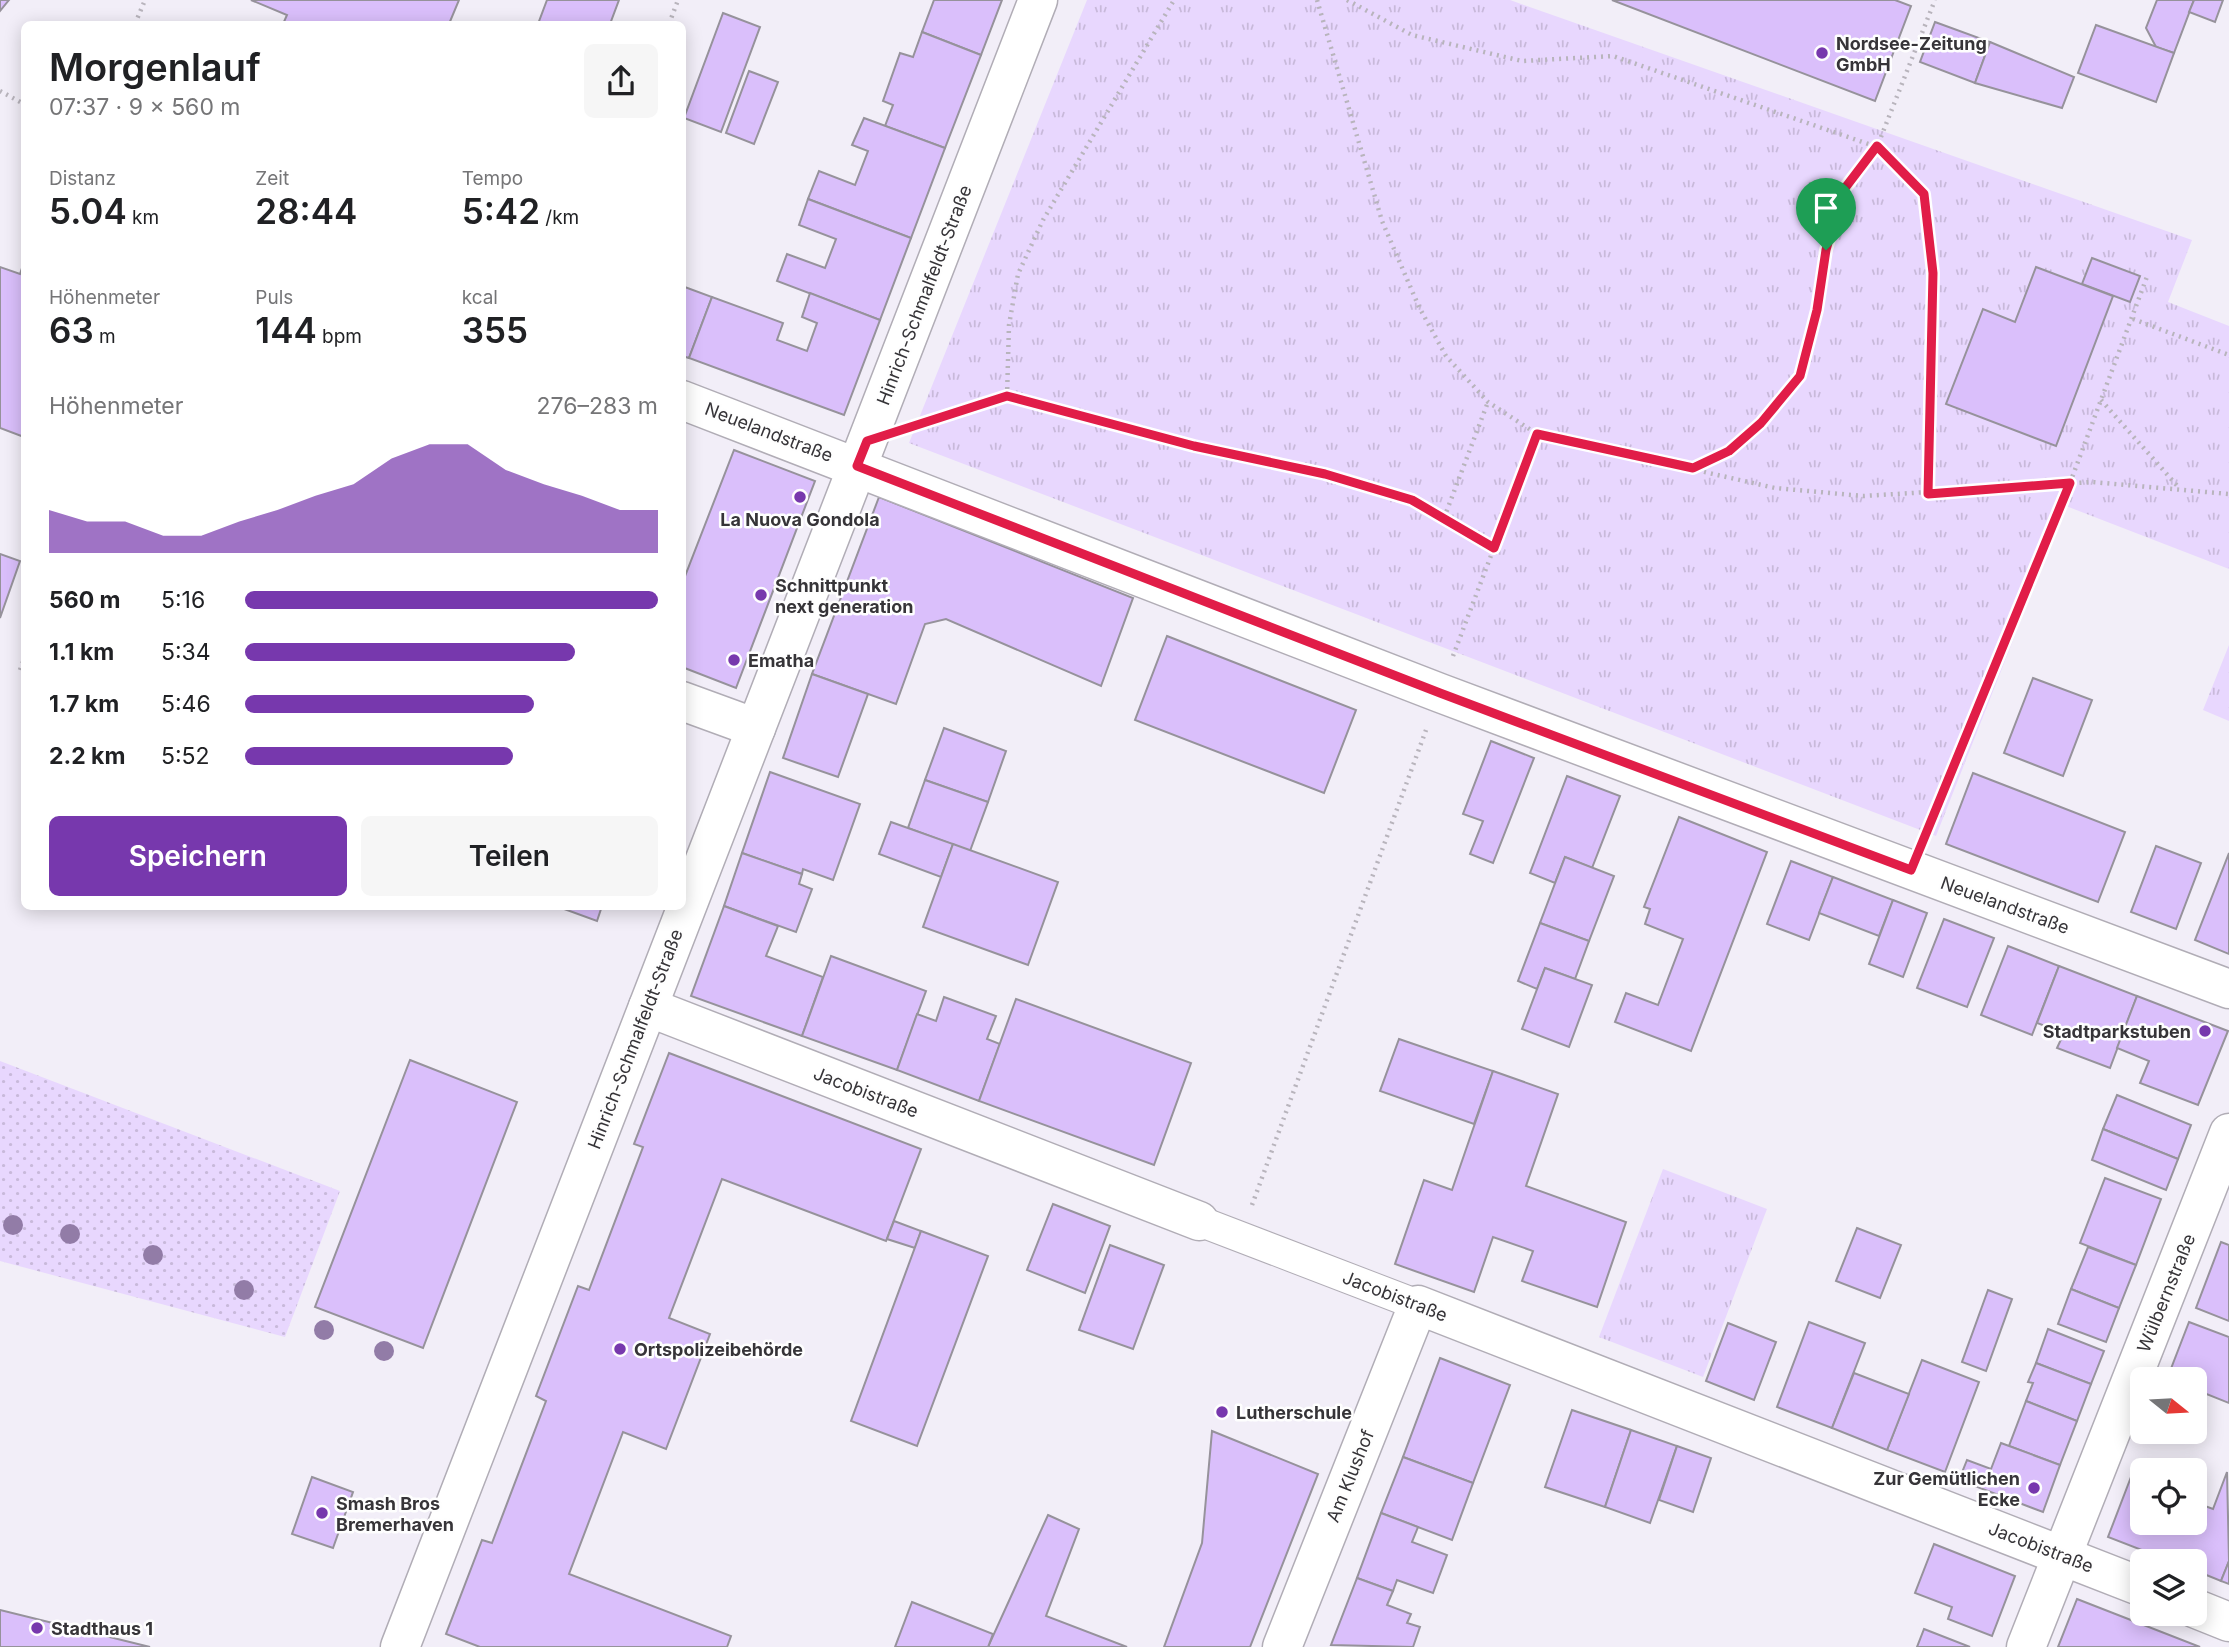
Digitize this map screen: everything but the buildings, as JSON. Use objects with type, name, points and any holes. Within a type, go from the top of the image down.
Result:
[{"type":"street","name":"Hinrich-Schmalfeldt-Straße","points":[[686,909],[1038,0]]},
{"type":"street","name":"Neuelandstraße","points":[[686,401],[862,453],[1440,693],[2229,989]]},
{"type":"street","points":[[686,703],[756,729]]},
{"type":"street","name":"Hinrich-Schmalfeldt-Straße","points":[[400,1647],[686,910]]},
{"type":"street","name":"Jacobistraße","points":[[648,1007],[2130,1582]]},
{"type":"street","name":"Wülbernstraße","points":[[2026,1647],[2229,1133]]},
{"type":"street","name":"Am Klushof","points":[[1282,1647],[1418,1306]]},
{"type":"street","points":[[2207,1613],[2229,1622]]},
{"type":"path","points":[[136,21],[145,0]]},
{"type":"path","points":[[669,21],[678,0]]},
{"type":"path","points":[[1007,396],[1009,325],[1018,274],[1043,220],[1174,0]]},
{"type":"path","points":[[1317,0],[1382,221],[1398,262],[1446,356],[1488,402],[1537,434],[1775,488],[1863,496],[2092,482],[2229,494]]},
{"type":"path","points":[[1347,0],[1412,35],[1522,61],[1613,57],[1877,146],[1924,194],[1933,273],[1928,494]]},
{"type":"path","points":[[1693,468],[1729,451],[1761,423],[1800,376],[1817,310],[1826,250],[1842,192],[1877,146],[1935,0]]},
{"type":"path","points":[[0,91],[21,102]]},
{"type":"path","points":[[1911,870],[2070,483],[2148,274]]},
{"type":"path","points":[[2133,319],[2229,355]]},
{"type":"path","points":[[862,453],[1007,396],[1194,446],[1325,474],[1412,500],[1494,548]]},
{"type":"path","points":[[2101,400],[2181,489]]},
{"type":"path","points":[[1444,518],[1488,402]]},
{"type":"path","points":[[1240,1237],[1537,434]]},
{"type":"green space","points":[[1087,0],[1510,0],[2192,240],[2168,302],[2229,326],[2229,569],[2066,506],[1936,836],[909,443]]},
{"type":"green space","points":[[2229,645],[2229,721],[2203,710]]},
{"type":"green space","points":[[0,1061],[340,1191],[285,1337],[0,1261]]},
{"type":"green space","points":[[1663,1169],[1767,1209],[1703,1377],[1599,1337]]},
{"type":"place","name":"Nordsee-Zeitung GmbH","points":[[1822,53]]},
{"type":"place","name":"La Nuova Gondola","points":[[800,497]]},
{"type":"place","name":"Schnittpunkt next generation","points":[[761,595]]},
{"type":"place","name":"Ematha","points":[[734,660]]},
{"type":"place","name":"Stadtparkstuben","points":[[2205,1031]]},
{"type":"place","name":"Ortspolizeibehörde","points":[[620,1349]]},
{"type":"place","name":"Lutherschule","points":[[1222,1412]]},
{"type":"place","name":"Zur Gemütlichen Ecke","points":[[2034,1488]]},
{"type":"place","name":"Smash Bros Bremerhaven","points":[[322,1513]]},
{"type":"place","name":"Stadthaus 1","points":[[37,1628]]},
{"type":"route","points":[[1877,146],[1924,194],[1933,273],[1928,494],[2070,483],[1911,870],[1440,693],[857,466],[867,441],[1007,396],[1194,446],[1325,474],[1412,500],[1494,548],[1537,434],[1693,468],[1729,451],[1761,423],[1800,376],[1817,310],[1826,250],[1842,192],[1877,146]]}]
